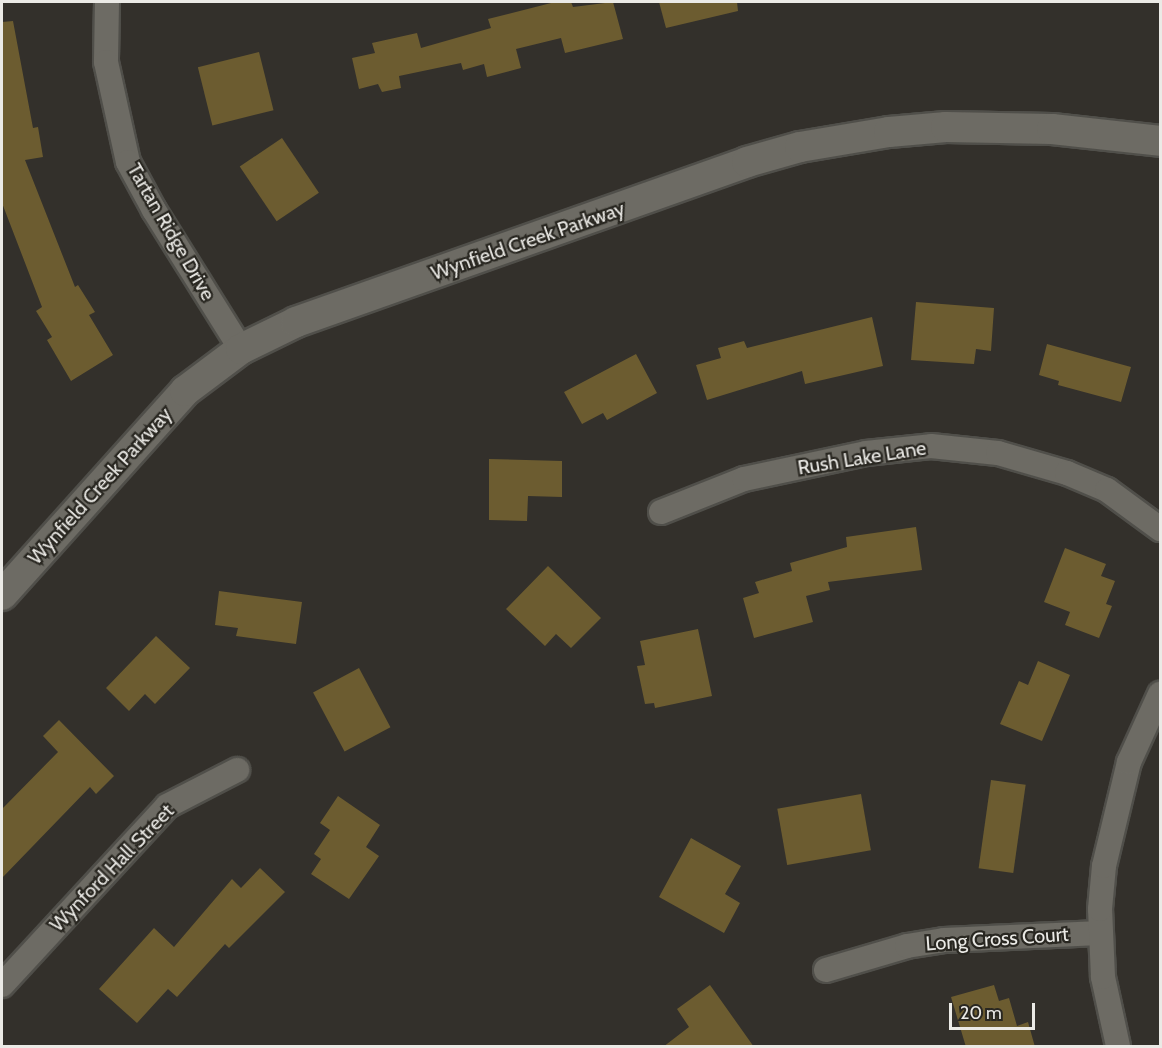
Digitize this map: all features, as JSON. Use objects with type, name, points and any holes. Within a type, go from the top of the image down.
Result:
[{"type":"street","name":"Tartan Ridge Drive","points":[[107,2],[106,62],[128,162],[154,210],[242,349]]},
{"type":"street","name":"Wynfield Creek Parkway","points":[[2,595],[185,391],[242,349],[296,322],[747,162],[800,147],[946,127],[1052,129],[1161,141]]},
{"type":"street","name":"Rush Lake Lane","points":[[661,512],[744,479],[866,453],[932,446],[990,452],[1067,472],[1107,490],[1161,528]]},
{"type":"street","points":[[1118,1047],[1103,977],[1100,909],[1110,830],[1130,762],[1161,694]]},
{"type":"street","name":"Wynford Hall Street","points":[[2,985],[167,806],[237,770]]},
{"type":"street","name":"Long Cross Court","points":[[826,970],[907,946],[944,940],[1100,933]]},
{"type":"building","points":[[555,2],[571,2],[573,7],[613,2],[623,39],[565,53],[561,38],[516,49],[521,68],[487,77],[484,64],[463,70],[461,63],[399,76],[401,88],[382,92],[378,84],[359,89],[352,58],[375,53],[372,43],[417,33],[421,48],[491,28],[488,19]]},
{"type":"building","points":[[659,2],[737,2],[738,11],[666,28]]},
{"type":"building","points":[[13,21],[33,128],[38,127],[43,157],[25,160],[75,287],[78,285],[95,312],[89,315],[113,355],[71,381],[47,340],[52,337],[36,311],[42,307],[2,203],[2,22]]},
{"type":"building","points":[[259,52],[274,110],[212,125],[198,67]]},
{"type":"building","points":[[282,138],[319,193],[277,221],[240,167]]},
{"type":"building","points":[[916,302],[994,308],[991,351],[976,349],[974,364],[911,360]]},
{"type":"building","points":[[872,317],[883,366],[805,384],[802,371],[707,400],[696,365],[721,358],[718,348],[744,341],[747,348]]},
{"type":"building","points":[[1047,344],[1131,367],[1121,402],[1058,385],[1059,381],[1039,375]]},
{"type":"building","points":[[636,354],[657,393],[607,420],[603,413],[582,424],[564,392]]},
{"type":"building","points":[[489,459],[562,461],[562,497],[528,496],[527,521],[489,520]]},
{"type":"building","points":[[916,527],[922,570],[828,582],[830,590],[806,596],[813,622],[754,638],[743,598],[759,593],[755,582],[792,571],[790,563],[847,547],[846,537]]},
{"type":"building","points":[[1065,548],[1106,564],[1101,576],[1115,581],[1106,604],[1112,606],[1099,638],[1065,625],[1070,612],[1044,602]]},
{"type":"building","points":[[548,566],[601,618],[571,648],[556,634],[545,646],[506,609]]},
{"type":"building","points":[[219,591],[302,602],[296,644],[236,636],[238,628],[215,625]]},
{"type":"building","points":[[698,629],[712,696],[655,708],[654,703],[645,704],[637,666],[645,665],[640,641]]},
{"type":"building","points":[[156,636],[190,668],[155,704],[145,694],[129,711],[106,688]]},
{"type":"building","points":[[1038,661],[1070,675],[1042,741],[1000,724],[1019,681],[1028,685]]},
{"type":"building","points":[[359,668],[390,727],[345,752],[313,692]]},
{"type":"building","points":[[59,720],[114,776],[96,794],[90,787],[2,878],[2,809],[58,752],[43,736]]},
{"type":"building","points":[[991,780],[1026,785],[1013,873],[979,868]]},
{"type":"building","points":[[861,794],[871,850],[787,865],[777,809]]},
{"type":"building","points":[[338,796],[380,825],[366,847],[379,856],[349,899],[311,874],[321,859],[314,854],[330,830],[320,823]]},
{"type":"building","points":[[691,838],[741,866],[725,894],[740,903],[724,933],[659,897]]},
{"type":"building","points":[[260,868],[285,892],[229,948],[225,944],[177,997],[168,989],[137,1023],[99,989],[154,928],[174,947],[232,879],[241,888]]},
{"type":"building","points":[[710,985],[754,1047],[663,1047],[689,1027],[677,1009]]},
{"type":"building","points":[[994,985],[999,1001],[1009,998],[1017,1026],[1028,1022],[1035,1047],[966,1047],[951,997]]}]
